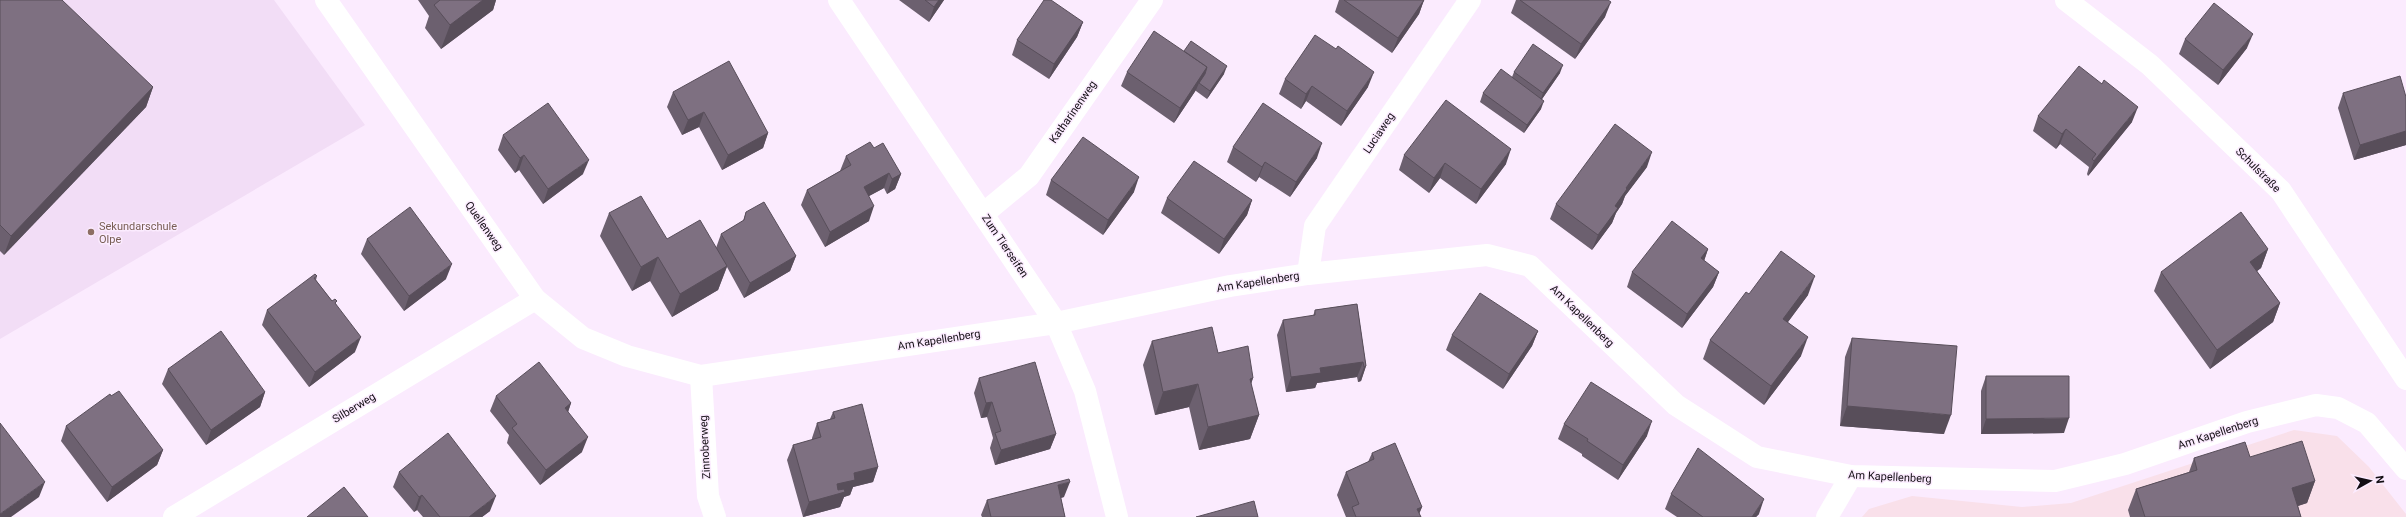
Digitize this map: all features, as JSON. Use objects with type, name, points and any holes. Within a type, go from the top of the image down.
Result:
[{"type":"street","name":"Quellenweg","points":[[326,0],[535,299],[583,338],[627,356],[701,376]]},
{"type":"street","name":"Zum Tierseifen","points":[[839,0],[1056,323],[1085,391],[1117,517]]},
{"type":"street","name":"Katharinenweg","points":[[983,214],[1029,176],[1152,0]]},
{"type":"street","name":"Luciaweg","points":[[1308,274],[1315,226],[1470,0]]},
{"type":"street","name":"Schulstraße","points":[[2066,0],[2150,65],[2281,191],[2406,379]]},
{"type":"street","name":"Am Kapellenberg","points":[[701,376],[1056,323],[1230,286],[1308,274],[1487,255],[1530,266],[1676,405],[1757,457],[1852,476],[2055,482],[2125,464],[2247,422],[2316,404],[2338,408],[2367,423],[2406,469]]},
{"type":"street","name":"Silberweg","points":[[174,517],[535,299]]},
{"type":"street","name":"Zinnoberweg","points":[[701,376],[708,496],[714,517]]},
{"type":"street","points":[[1827,517],[1852,476]]},
{"type":"shaded area","name":"Sekundarschule Olpe","points":[[0,0],[274,0],[365,125],[0,339]]},
{"type":"shaded area","points":[[2294,430],[2337,436],[2369,467],[2406,514],[2406,517],[1862,517],[1869,509],[1912,496],[2022,507],[2071,503]]},
{"type":"building","points":[[0,0],[62,0],[153,87],[11,236],[0,225]]},
{"type":"building","points":[[440,0],[483,0],[450,25],[434,5]]},
{"type":"building","points":[[925,0],[939,0],[934,7]]},
{"type":"building","points":[[1044,0],[1051,0],[1083,22],[1054,64],[1017,40]]},
{"type":"building","points":[[1344,0],[1424,0],[1398,38]]},
{"type":"building","points":[[1520,0],[1608,0],[1611,2],[1581,44]]},
{"type":"building","points":[[2214,3],[2253,34],[2223,70],[2185,39]]},
{"type":"building","points":[[1154,31],[1207,67],[1180,108],[1127,72]]},
{"type":"building","points":[[1315,35],[1336,49],[1338,46],[1374,72],[1347,111],[1312,86],[1306,94],[1285,79]]},
{"type":"building","points":[[1191,41],[1227,66],[1210,91],[1199,83],[1205,74],[1207,67],[1184,51]]},
{"type":"building","points":[[1533,44],[1563,65],[1543,93],[1514,72]]},
{"type":"building","points":[[729,61],[768,133],[728,155],[704,112],[688,120],[673,92]]},
{"type":"building","points":[[2079,66],[2102,84],[2104,80],[2138,107],[2094,161],[2092,159],[2096,154],[2066,129],[2062,134],[2038,116]]},
{"type":"building","points":[[1501,69],[1544,101],[1527,125],[1483,93]]},
{"type":"building","points":[[2400,76],[2406,97],[2406,131],[2360,145],[2343,93]]},
{"type":"building","points":[[1446,100],[1511,149],[1481,189],[1445,163],[1434,178],[1404,155]]},
{"type":"building","points":[[548,103],[589,160],[548,189],[524,155],[520,158],[503,135]]},
{"type":"building","points":[[1263,103],[1322,143],[1296,182],[1265,162],[1262,167],[1233,147]]},
{"type":"building","points":[[1615,124],[1652,152],[1626,188],[1627,189],[1615,206],[1618,208],[1598,235],[1556,204]]},
{"type":"building","points":[[1083,137],[1139,177],[1108,220],[1051,180]]},
{"type":"building","points":[[870,142],[874,148],[883,143],[901,174],[892,179],[889,173],[864,187],[874,206],[830,232],[807,190],[851,165],[846,156]]},
{"type":"building","points":[[1194,161],[1252,200],[1224,239],[1167,198]]},
{"type":"building","points":[[641,196],[667,239],[700,220],[727,266],[680,294],[658,257],[641,267],[609,213]]},
{"type":"building","points":[[764,202],[796,256],[750,283],[721,234],[744,220],[746,212]]},
{"type":"building","points":[[410,207],[452,264],[409,296],[367,239]]},
{"type":"building","points":[[2241,212],[2268,249],[2250,262],[2280,303],[2217,350],[2161,272]]},
{"type":"building","points":[[1672,221],[1708,249],[1701,258],[1719,272],[1687,314],[1632,272]]},
{"type":"building","points":[[1781,251],[1815,276],[1783,319],[1808,337],[1771,386],[1710,340],[1746,292],[1749,294]]},
{"type":"building","points":[[315,274],[317,276],[314,278],[332,301],[335,299],[337,301],[335,303],[361,337],[315,372],[267,310]]},
{"type":"building","points":[[1480,293],[1538,331],[1509,374],[1452,335]]},
{"type":"building","points":[[1357,304],[1366,366],[1364,367],[1363,362],[1320,368],[1321,373],[1291,377],[1283,320],[1315,315],[1315,310]]},
{"type":"building","points":[[1212,327],[1218,353],[1248,346],[1253,378],[1250,379],[1259,415],[1208,427],[1198,384],[1163,392],[1152,341]]},
{"type":"building","points":[[221,331],[265,392],[211,430],[168,369]]},
{"type":"building","points":[[1852,338],[1957,346],[1951,415],[1847,406]]},
{"type":"building","points":[[539,362],[571,403],[565,408],[588,437],[546,470],[512,428],[517,424],[496,396]]},
{"type":"building","points":[[1035,362],[1056,434],[1001,450],[995,433],[1001,431],[992,402],[986,403],[979,378]]},
{"type":"building","points":[[1986,376],[2069,376],[2069,418],[1986,419]]},
{"type":"building","points":[[1591,382],[1652,421],[1623,465],[1587,441],[1588,439],[1564,424]]},
{"type":"building","points":[[119,391],[163,450],[112,487],[66,426],[110,394],[111,396]]},
{"type":"building","points":[[862,404],[878,467],[854,473],[855,480],[837,484],[838,490],[844,489],[845,492],[809,502],[793,445],[821,437],[817,423],[835,418],[833,412]]},
{"type":"building","points":[[0,423],[45,482],[0,514]]},
{"type":"building","points":[[448,433],[496,496],[469,517],[440,517],[422,495],[419,497],[399,472]]},
{"type":"building","points":[[2302,441],[2315,481],[2292,488],[2301,517],[2145,517],[2136,489],[2197,470],[2194,458],[2245,442],[2250,457]]},
{"type":"building","points":[[1395,443],[1422,507],[1417,509],[1421,517],[1356,517],[1352,507],[1359,504],[1346,472],[1374,459],[1372,453]]},
{"type":"building","points":[[1698,448],[1764,499],[1752,517],[1703,517],[1671,494]]},
{"type":"building","points":[[1069,479],[1070,482],[1058,485],[1065,517],[991,517],[987,500]]},
{"type":"building","points":[[344,487],[368,517],[307,517]]},
{"type":"building","points":[[1254,501],[1258,517],[1196,517]]},
{"type":"place","name":"Sekundarschule Olpe","points":[[91,232]]}]
